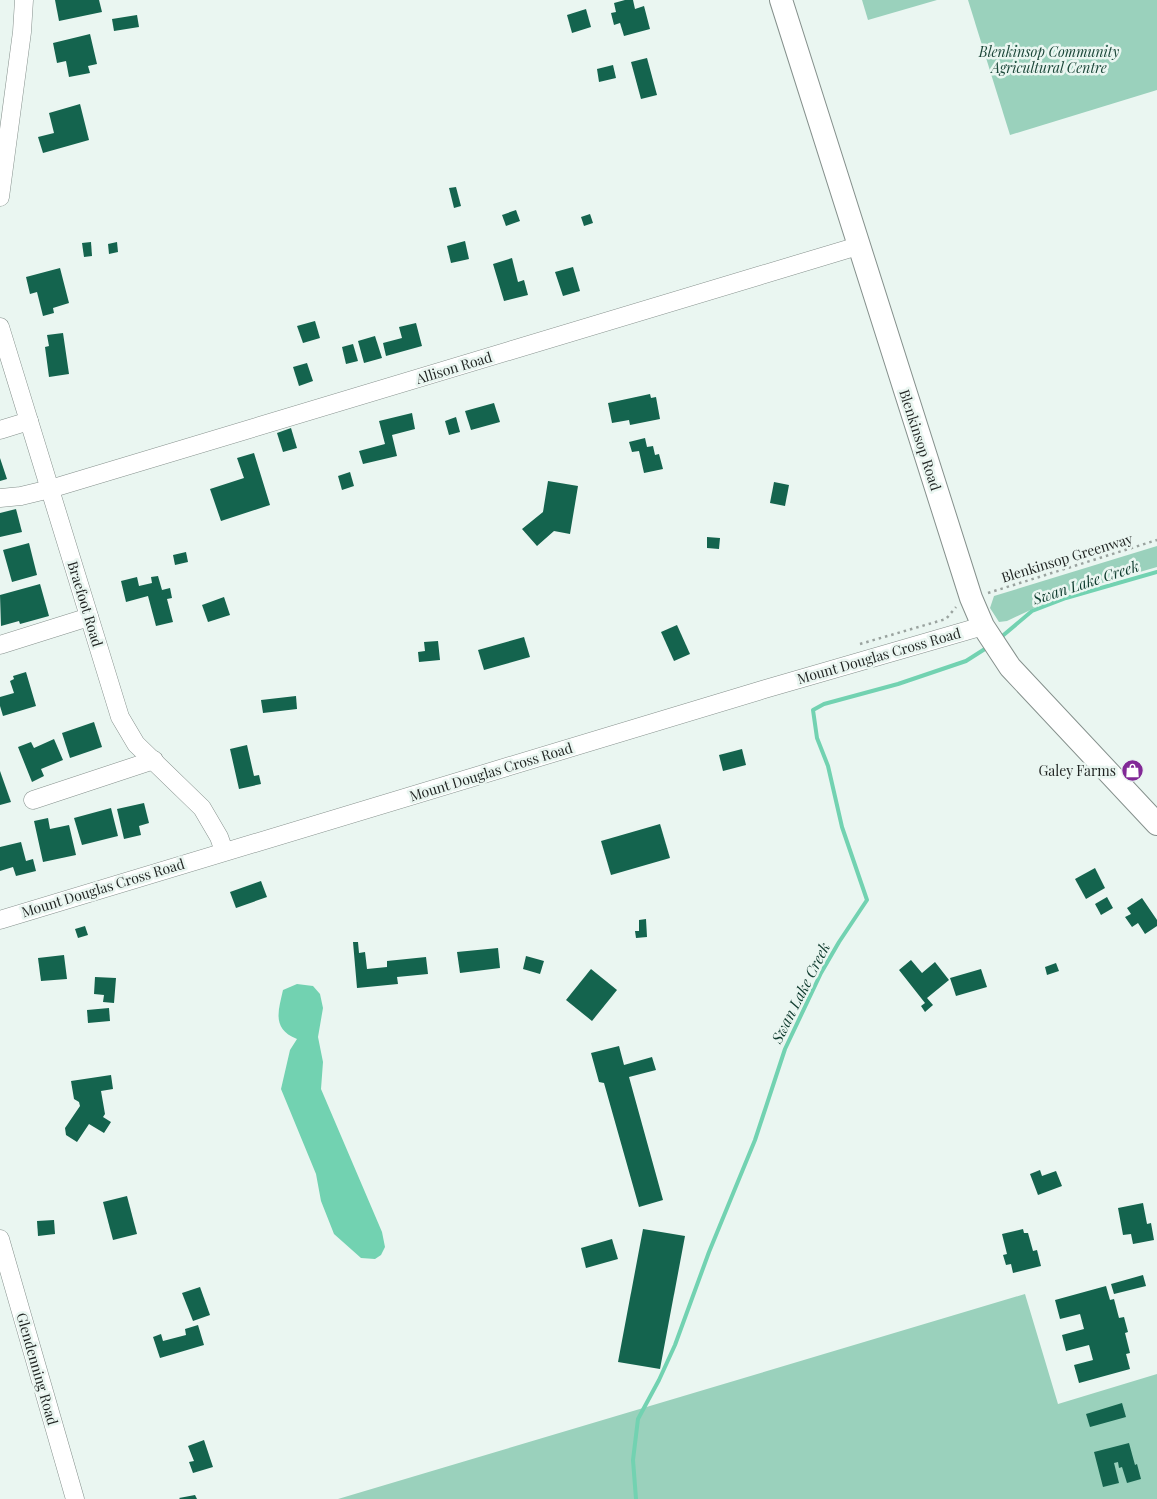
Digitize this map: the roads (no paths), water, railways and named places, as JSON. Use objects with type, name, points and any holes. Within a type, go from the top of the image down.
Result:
[{"type":"main road","name":"Blenkinsop Road","points":[[781,0],[971,598],[983,626],[1010,667],[1157,824]]},
{"type":"street","points":[[0,197],[22,32],[24,0]]},
{"type":"street","name":"Allison Road","points":[[0,498],[50,490],[858,246]]},
{"type":"street","name":"Braefoot Road","points":[[0,327],[120,716],[136,744],[202,808],[219,837],[224,851]]},
{"type":"street","points":[[0,430],[29,421]]},
{"type":"street","points":[[0,645],[89,617]]},
{"type":"street","name":"Mount Douglas Cross Road","points":[[0,920],[224,851],[983,626]]},
{"type":"street","points":[[33,800],[154,760]]},
{"type":"street","name":"Glendenning Road","points":[[0,1239],[75,1499]]},
{"type":"waterway","name":"Swan Lake Creek","points":[[1000,638],[1032,611],[1066,598],[1157,572]]},
{"type":"waterway","name":"Swan Lake Creek","points":[[636,1499],[633,1460],[638,1419],[675,1345],[709,1252],[755,1140],[785,1049],[821,973],[867,900],[842,827],[828,766],[817,738],[813,710],[824,704],[898,684],[966,661],[988,647]]},
{"type":"place","name":"Galey Farms","points":[[1132,771]]},
{"type":"park label","name":"Blenkinsop Community Agricultural Centre","points":[[1049,60]]}]
